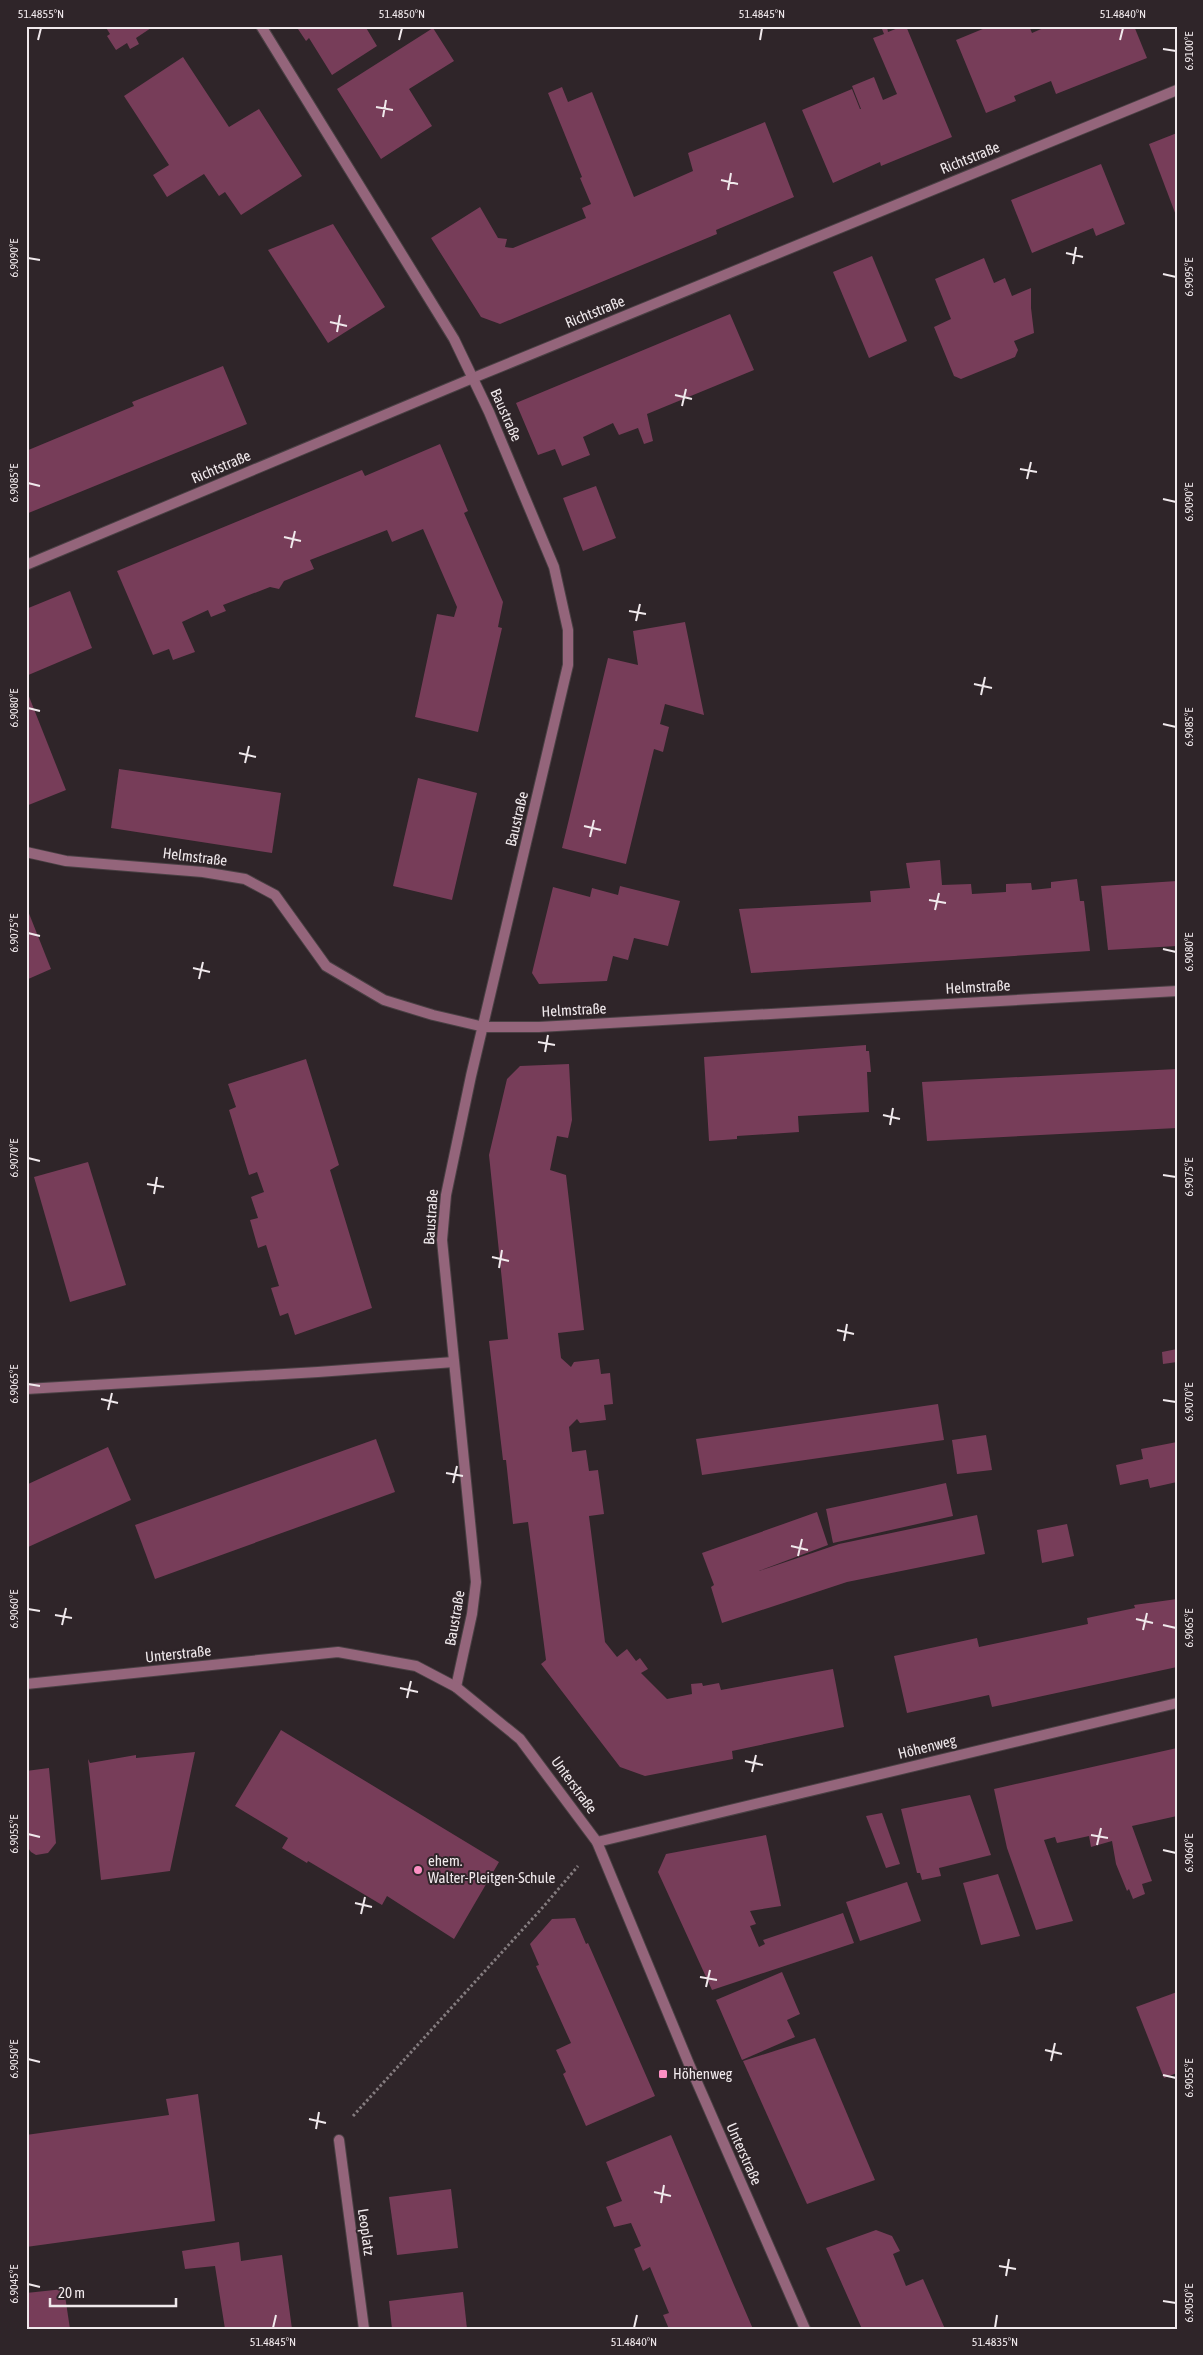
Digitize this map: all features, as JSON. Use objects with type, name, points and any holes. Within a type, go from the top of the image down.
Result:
[{"type":"street","name":"Baustraße","points":[[260,26],[454,340],[473,378],[554,567],[568,630],[568,665],[446,1195],[442,1240],[476,1582],[472,1614],[456,1687]]},
{"type":"street","name":"Richtstraße","points":[[26,565],[473,378],[1177,90]]},
{"type":"street","name":"Helmstraße","points":[[26,852],[66,861],[204,872],[245,879],[275,895],[326,966],[384,1000],[433,1016],[484,1027],[559,1026],[1177,991]]},
{"type":"street","points":[[26,1389],[454,1362]]},
{"type":"street","name":"Unterstraße","points":[[26,1684],[338,1652],[416,1666],[456,1687],[520,1739],[597,1842],[689,2064],[805,2329]]},
{"type":"street","name":"Höhenweg","points":[[597,1842],[1177,1702]]},
{"type":"street","name":"Leoplatz","points":[[338,2140],[364,2329]]},
{"type":"path","points":[[338,2140],[348,2120],[544,1906],[597,1842]]},
{"type":"building","points":[[105,26],[154,26],[136,38],[139,44],[130,49],[127,43],[116,50],[107,36],[110,34]]},
{"type":"building","points":[[296,26],[365,26],[377,46],[332,75],[309,38],[306,41]]},
{"type":"building","points":[[906,26],[952,137],[881,166],[880,162],[833,183],[802,110],[852,89],[861,109],[852,86],[874,77],[883,100],[897,94],[873,38],[884,34],[882,29],[887,27],[888,32]]},
{"type":"building","points":[[990,26],[1029,26],[1032,33],[1048,26],[1134,26],[1147,58],[1056,94],[1051,81],[1014,96],[1016,101],[986,113],[956,40]]},
{"type":"building","points":[[433,28],[454,61],[409,89],[432,126],[381,159],[337,89]]},
{"type":"building","points":[[183,57],[229,127],[259,109],[302,176],[241,215],[225,192],[219,196],[204,174],[167,197],[153,175],[169,165],[124,96]]},
{"type":"building","points":[[562,87],[568,102],[592,92],[634,197],[693,171],[688,153],[765,122],[794,197],[716,230],[717,234],[500,324],[481,317],[431,238],[480,207],[498,238],[507,239],[505,247],[513,248],[586,218],[582,208],[591,204],[548,93]]},
{"type":"building","points":[[1177,133],[1177,218],[1149,144]]},
{"type":"building","points":[[1101,164],[1125,224],[1096,236],[1093,228],[1032,253],[1011,200]]},
{"type":"building","points":[[333,224],[385,307],[328,343],[268,250]]},
{"type":"building","points":[[872,256],[907,341],[869,358],[833,272]]},
{"type":"building","points":[[984,258],[994,283],[1005,278],[1012,296],[1031,288],[1034,333],[1014,341],[1018,350],[1015,357],[961,379],[954,376],[934,327],[951,319],[935,279]]},
{"type":"building","points":[[730,314],[754,370],[647,414],[653,441],[644,444],[638,428],[619,435],[613,423],[583,437],[590,455],[562,466],[555,449],[538,455],[516,403]]},
{"type":"building","points":[[223,366],[247,424],[26,514],[26,451],[134,406],[132,402]]},
{"type":"building","points":[[440,444],[468,511],[464,513],[503,602],[498,627],[502,628],[478,732],[415,717],[437,614],[454,617],[457,607],[423,529],[392,542],[387,530],[310,560],[314,569],[284,581],[279,589],[270,587],[223,605],[226,611],[211,617],[208,610],[182,622],[195,652],[173,660],[169,649],[153,655],[117,571],[362,470],[365,476]]},
{"type":"building","points":[[596,486],[616,538],[583,551],[563,498]]},
{"type":"building","points":[[70,591],[92,648],[26,676],[26,609]]},
{"type":"building","points":[[685,622],[704,715],[665,704],[660,724],[669,727],[663,752],[654,749],[626,864],[562,848],[608,658],[638,665],[633,631]]},
{"type":"building","points":[[26,689],[66,790],[26,806]]},
{"type":"building","points":[[119,769],[281,793],[272,853],[111,828]]},
{"type":"building","points":[[418,778],[477,793],[452,900],[393,886]]},
{"type":"building","points":[[940,860],[942,885],[971,884],[972,894],[1006,892],[1006,884],[1031,883],[1032,890],[1051,888],[1051,882],[1077,879],[1080,901],[1084,901],[1090,951],[751,973],[739,909],[871,902],[870,891],[910,888],[906,863]]},
{"type":"building","points":[[1177,881],[1177,946],[1108,950],[1101,886]]},
{"type":"building","points":[[620,886],[680,901],[668,946],[634,938],[628,960],[613,956],[607,981],[539,984],[532,973],[553,887],[590,897],[592,888],[618,895]]},
{"type":"building","points":[[26,906],[51,969],[26,980]]},
{"type":"building","points":[[866,1045],[866,1051],[869,1051],[871,1072],[867,1072],[869,1112],[798,1116],[799,1132],[737,1136],[737,1139],[709,1141],[704,1057]]},
{"type":"building","points":[[306,1059],[339,1165],[330,1170],[372,1308],[295,1335],[288,1313],[280,1316],[271,1288],[279,1286],[266,1245],[258,1248],[250,1220],[258,1218],[251,1197],[264,1192],[257,1172],[249,1175],[229,1110],[236,1107],[228,1084]]},
{"type":"building","points":[[569,1064],[572,1120],[568,1138],[557,1136],[550,1170],[566,1175],[584,1330],[558,1333],[561,1358],[571,1367],[574,1362],[599,1359],[601,1374],[610,1373],[613,1404],[604,1405],[606,1420],[580,1423],[577,1419],[569,1427],[572,1452],[586,1450],[589,1471],[598,1470],[604,1514],[589,1516],[605,1642],[617,1657],[627,1649],[636,1661],[640,1658],[648,1669],[641,1673],[667,1699],[692,1694],[691,1684],[702,1683],[703,1686],[719,1683],[721,1690],[833,1669],[844,1727],[732,1751],[733,1759],[645,1776],[620,1767],[541,1664],[546,1660],[528,1522],[513,1524],[506,1460],[503,1460],[489,1341],[508,1339],[489,1155],[507,1079],[520,1066]]},
{"type":"building","points":[[1177,1069],[1177,1128],[927,1141],[922,1082]]},
{"type":"building","points":[[88,1162],[126,1285],[70,1302],[34,1177]]},
{"type":"building","points":[[1177,1349],[1177,1362],[1163,1364],[1162,1352]]},
{"type":"building","points":[[938,1404],[944,1440],[702,1475],[696,1439]]},
{"type":"building","points":[[986,1435],[992,1470],[957,1474],[952,1440]]},
{"type":"building","points":[[376,1439],[395,1492],[155,1579],[135,1525]]},
{"type":"building","points":[[1177,1442],[1177,1482],[1150,1488],[1148,1479],[1120,1485],[1116,1465],[1143,1459],[1141,1449]]},
{"type":"building","points":[[108,1447],[131,1500],[26,1548],[26,1485]]},
{"type":"building","points":[[946,1483],[953,1516],[833,1543],[826,1509]]},
{"type":"building","points":[[817,1512],[828,1545],[759,1571],[839,1544],[977,1515],[985,1554],[847,1582],[722,1623],[711,1587],[714,1585],[702,1553]]},
{"type":"building","points":[[1067,1524],[1074,1556],[1042,1563],[1037,1530]]},
{"type":"building","points":[[1177,1599],[1177,1667],[992,1707],[989,1695],[907,1713],[894,1656],[977,1638],[979,1647],[1088,1624],[1087,1618],[1135,1608],[1134,1605]]},
{"type":"building","points":[[281,1730],[499,1862],[454,1939],[387,1896],[382,1905],[308,1861],[307,1863],[282,1848],[288,1838],[235,1806]]},
{"type":"building","points":[[1177,1748],[1177,1816],[1132,1826],[1152,1881],[1142,1884],[1145,1894],[1133,1899],[1129,1889],[1127,1891],[1116,1864],[1112,1841],[1091,1847],[1089,1836],[1057,1843],[1055,1837],[1044,1840],[1073,1921],[1036,1930],[1007,1848],[994,1789]]},
{"type":"building","points":[[195,1752],[170,1871],[101,1880],[88,1759],[90,1763],[136,1755],[136,1758]]},
{"type":"building","points":[[49,1768],[56,1843],[48,1853],[36,1855],[26,1845],[26,1771]]},
{"type":"building","points":[[970,1795],[991,1855],[939,1868],[941,1876],[922,1880],[920,1873],[917,1873],[901,1809]]},
{"type":"building","points":[[882,1813],[900,1864],[886,1868],[866,1816]]},
{"type":"building","points":[[766,1835],[781,1906],[750,1911],[756,1924],[750,1926],[759,1947],[765,1944],[763,1940],[843,1913],[854,1943],[712,1990],[658,1872],[666,1854]]},
{"type":"building","points":[[998,1874],[1020,1936],[981,1945],[963,1883]]},
{"type":"building","points":[[907,1882],[921,1921],[860,1941],[846,1902]]},
{"type":"building","points":[[575,1918],[586,1944],[588,1943],[655,2096],[586,2126],[563,2074],[566,2072],[556,2050],[571,2043],[536,1966],[539,1965],[530,1944],[552,1919]]},
{"type":"building","points":[[782,1972],[800,2014],[787,2020],[795,2037],[742,2060],[716,2000]]},
{"type":"building","points":[[1177,1992],[1177,2073],[1164,2078],[1136,2007]]},
{"type":"building","points":[[815,2038],[875,2180],[807,2204],[743,2061]]},
{"type":"building","points":[[198,2094],[215,2221],[26,2247],[26,2135],[169,2115],[166,2099]]},
{"type":"building","points":[[671,2135],[753,2329],[669,2329],[663,2315],[669,2313],[650,2267],[643,2271],[634,2249],[641,2246],[631,2223],[614,2227],[606,2207],[622,2201],[606,2162]]},
{"type":"building","points":[[451,2189],[458,2248],[397,2255],[389,2197]]},
{"type":"building","points":[[876,2230],[892,2236],[900,2251],[893,2254],[906,2286],[923,2279],[945,2329],[862,2329],[826,2248]]},
{"type":"building","points":[[239,2242],[241,2261],[282,2255],[292,2329],[225,2329],[215,2266],[185,2269],[182,2251]]},
{"type":"building","points":[[64,2289],[70,2329],[26,2329],[26,2293]]},
{"type":"building","points":[[463,2292],[467,2329],[392,2329],[389,2301]]},
{"type":"place","name":"ehem. Walter-Pleitgen-Schule","points":[[418,1870]]},
{"type":"place","name":"Höhenweg","points":[[663,2074]]}]
